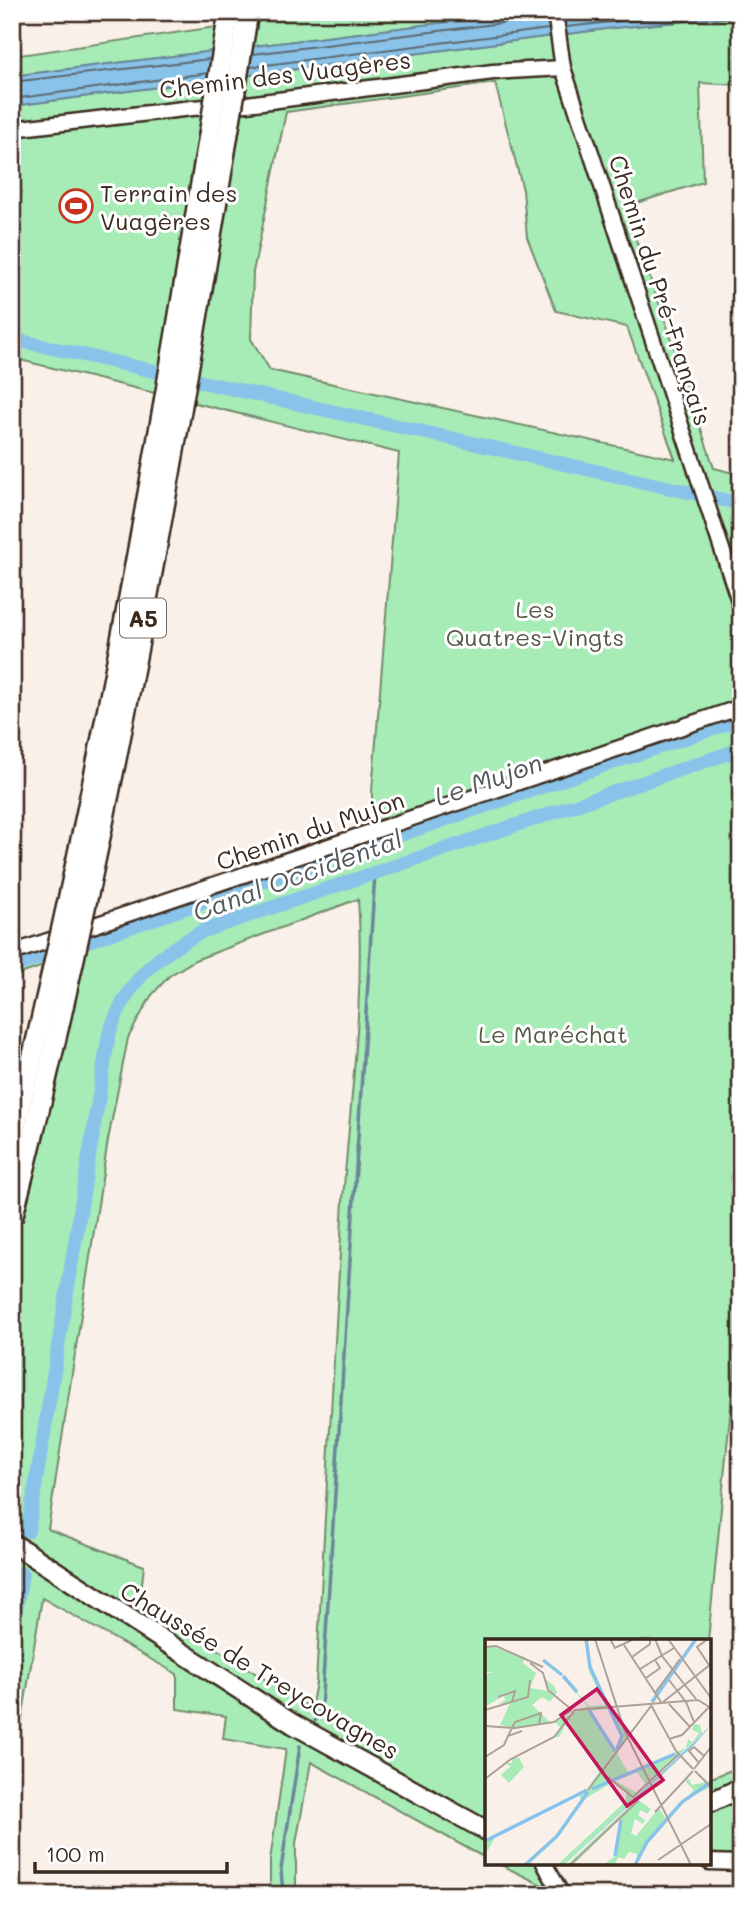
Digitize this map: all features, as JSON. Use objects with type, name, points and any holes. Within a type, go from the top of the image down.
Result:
[{"type":"highway","name":"A5","points":[[12,1141],[72,881],[116,668],[177,329],[229,12]]},
{"type":"highway","name":"A5","points":[[12,1219],[75,955],[123,724],[177,435],[248,12]]},
{"type":"main road","name":"Chaussée de Treycovagnes","points":[[22,1549],[293,1724],[485,1830]]},
{"type":"main road","points":[[711,1802],[741,1788]]},
{"type":"street","name":"Chemin du Pré-Français","points":[[555,12],[562,63],[741,607]]},
{"type":"street","name":"Chemin des Vuagères","points":[[12,130],[247,104],[562,63]]},
{"type":"street","name":"Chemin du Mujon","points":[[12,953],[741,707]]},
{"type":"street","points":[[711,1863],[741,1863]]},
{"type":"street","points":[[545,1865],[562,1895]]},
{"type":"green space","points":[[322,12],[528,12],[12,76],[12,56]]},
{"type":"green space","points":[[741,16],[741,85],[700,83],[703,182],[624,207],[714,468],[741,475],[741,1304],[708,1639],[485,1639],[485,1858],[311,1762],[296,1843],[296,1895],[270,1895],[270,1861],[286,1749],[223,1739],[226,1716],[177,1709],[177,1674],[42,1598],[12,1780],[12,1227],[74,955],[12,977],[12,953],[83,937],[366,828],[372,814],[399,453],[12,358],[12,106],[613,28]],"holes":[[[495,83],[523,190],[527,237],[556,311],[627,327],[675,459],[270,370],[251,339],[253,272],[286,112]],[[358,899],[360,937],[356,1050],[343,1200],[316,1683],[311,1708],[140,1601],[144,1566],[48,1529],[108,1140],[128,1038],[151,996],[169,976],[195,960]]]},
{"type":"green space","points":[[741,1766],[741,1863],[711,1862],[711,1778]]},
{"type":"green space","points":[[501,1865],[545,1865],[552,1876],[548,1888]]},
{"type":"water","points":[[528,12],[741,12],[741,16],[613,28],[12,106],[12,76]]},
{"type":"waterway","points":[[12,339],[741,504]]},
{"type":"waterway","name":"Le Mujon","points":[[12,967],[741,719]]},
{"type":"waterway","name":"Canal Occidental","points":[[28,1531],[109,1034],[125,999],[145,972],[170,950],[203,931],[741,749]]},
{"type":"waterway","points":[[315,1721],[321,1710],[375,873]]},
{"type":"waterway","name":"Canal Occidental","points":[[12,1634],[22,1574]]},
{"type":"waterway","points":[[283,1895],[281,1869],[300,1746]]},
{"type":"place","name":"Terrain des Vuagères","points":[[76,206]]},
{"type":"park label","name":"Les Quatres-Vingts","points":[[535,622]]},
{"type":"park label","name":"Le Maréchat","points":[[553,1033]]}]
